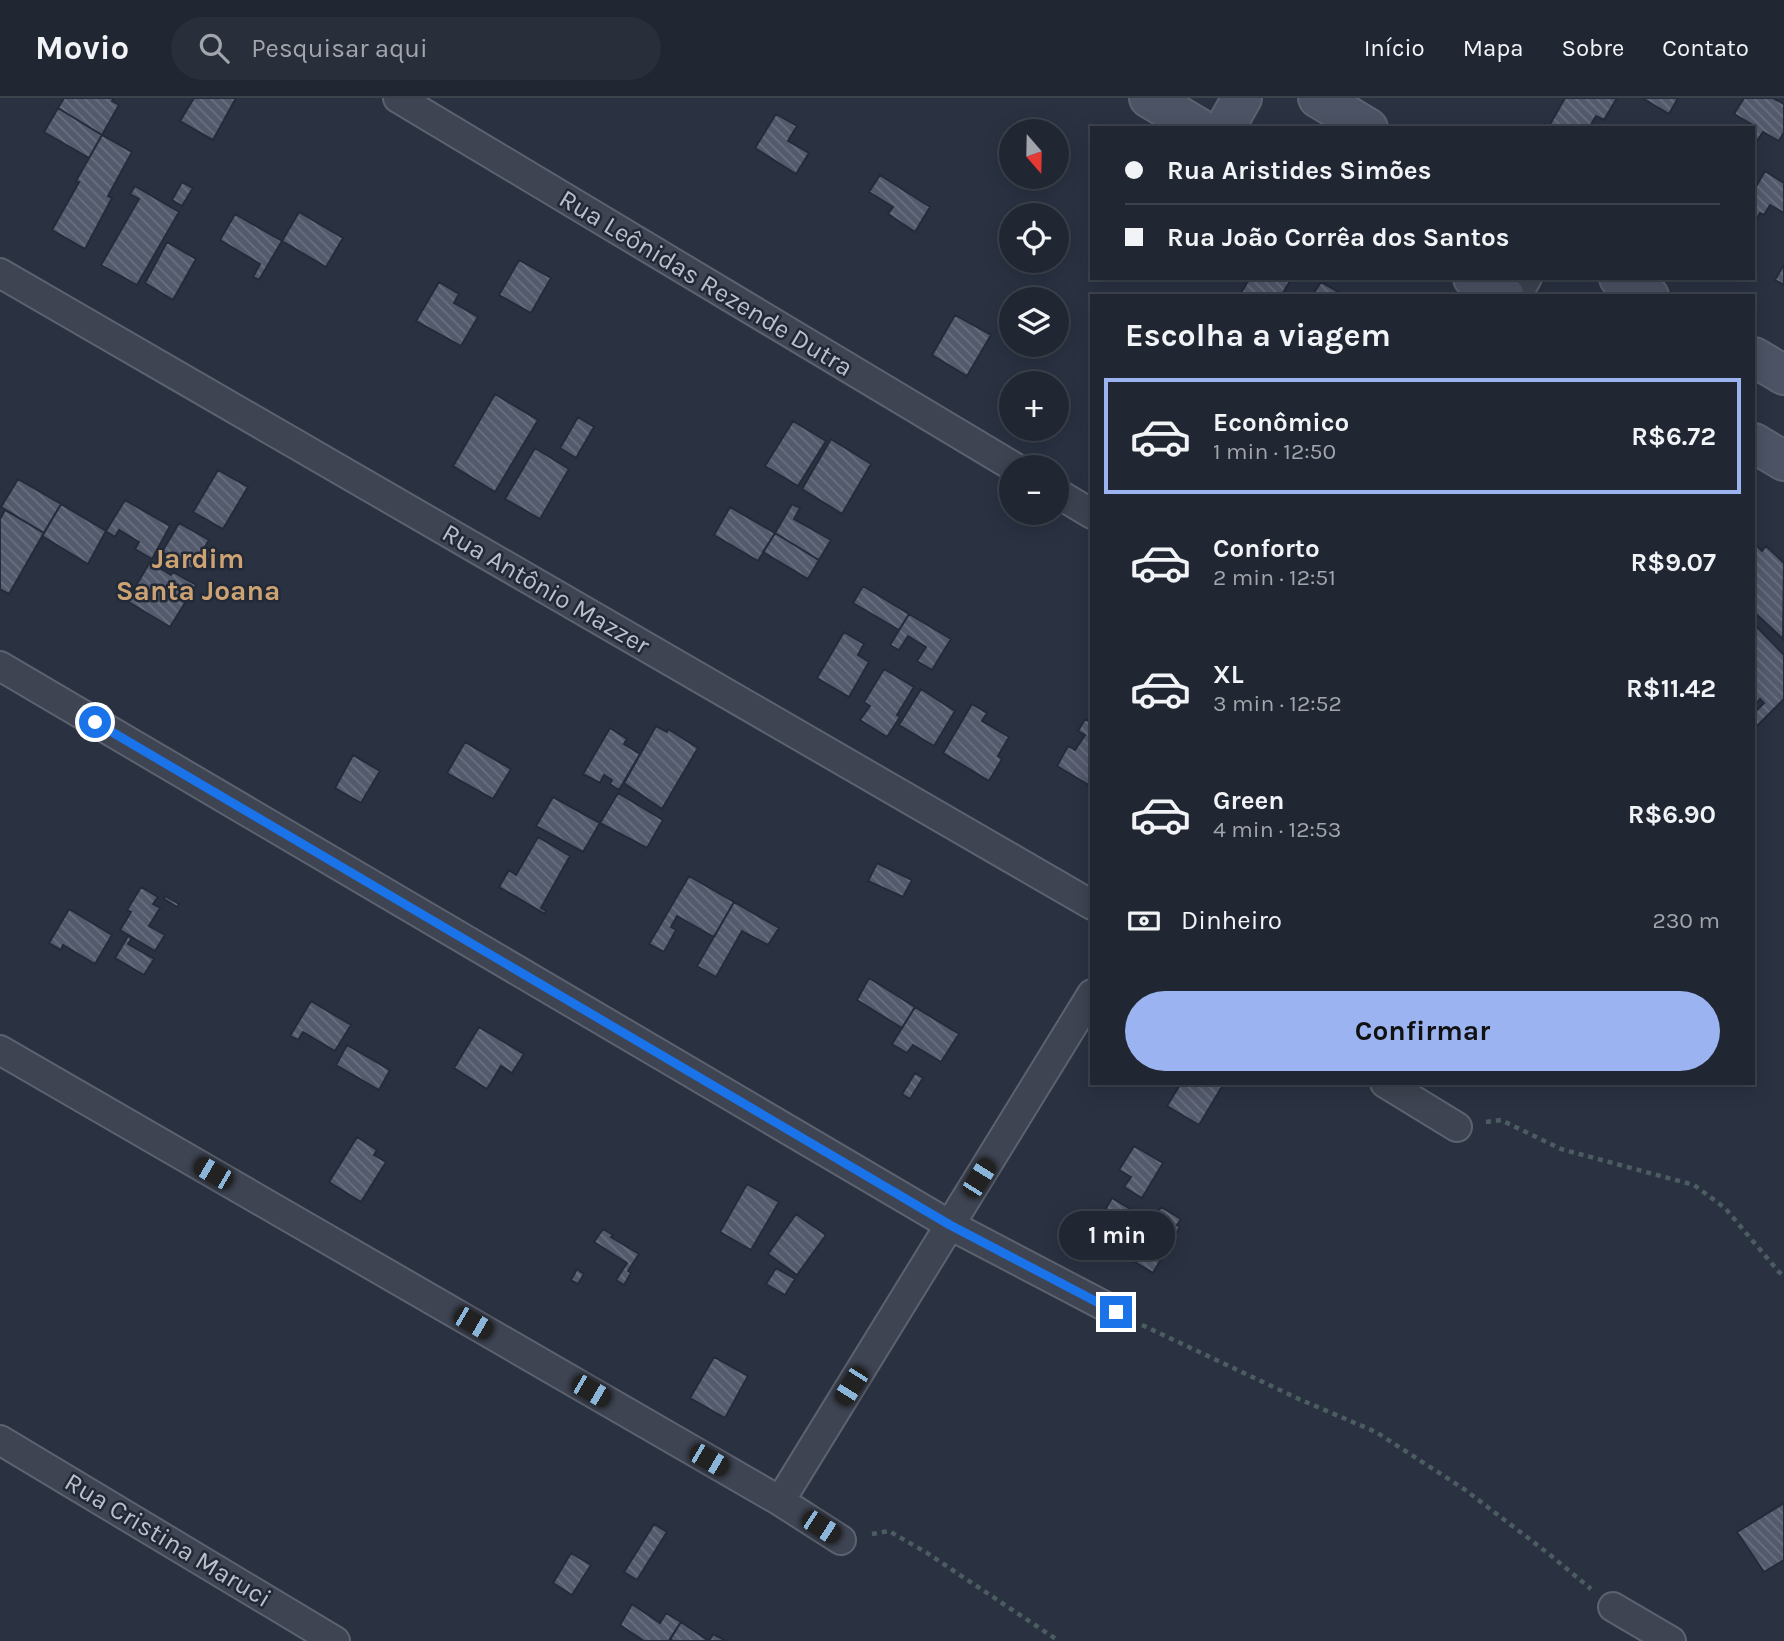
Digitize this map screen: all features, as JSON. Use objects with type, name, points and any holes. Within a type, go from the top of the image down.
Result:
[{"type":"street","name":"Rua Leônidas Rezende Dutra","points":[[398,98],[999,458]]},
{"type":"street","points":[[1149,98],[1196,126]]},
{"type":"street","points":[[1226,126],[1242,98]]},
{"type":"street","points":[[1318,98],[1365,126]]},
{"type":"street","name":"Rua Antônio Mazzer","points":[[0,273],[1090,904]]},
{"type":"street","points":[[1477,280],[1501,294]]},
{"type":"street","points":[[1622,280],[1646,294]]},
{"type":"street","points":[[1755,358],[1784,375]]},
{"type":"street","points":[[1755,444],[1784,461]]},
{"type":"street","points":[[1069,500],[1090,513]]},
{"type":"street","points":[[0,666],[950,1225],[1116,1312]]},
{"type":"street","points":[[780,1501],[1090,997]]},
{"type":"street","points":[[0,1050],[780,1501],[841,1540]]},
{"type":"street","points":[[1388,1085],[1457,1127]]},
{"type":"street","name":"Rua Cristina Maruci","points":[[0,1440],[335,1641]]},
{"type":"street","points":[[1613,1607],[1671,1641]]},
{"type":"path","points":[[1457,1127],[1501,1120],[1561,1149],[1694,1185],[1725,1208],[1784,1276]]},
{"type":"path","points":[[1116,1312],[1299,1399],[1376,1432],[1464,1489],[1613,1607]]},
{"type":"path","points":[[841,1540],[889,1531],[927,1553],[1059,1641]]},
{"type":"building","points":[[64,98],[114,98],[112,101],[119,105],[102,135],[58,108]]},
{"type":"building","points":[[194,98],[236,98],[213,140],[180,121]]},
{"type":"building","points":[[1565,98],[1617,98],[1604,120],[1596,116],[1590,126],[1549,126]]},
{"type":"building","points":[[1642,98],[1678,98],[1669,114]]},
{"type":"building","points":[[1744,98],[1773,98],[1784,104],[1784,132],[1779,141],[1763,132],[1757,141],[1756,127],[1734,114]]},
{"type":"building","points":[[58,108],[102,135],[89,158],[44,132]]},
{"type":"building","points":[[776,114],[797,126],[788,141],[809,153],[796,174],[755,148]]},
{"type":"building","points":[[102,135],[132,152],[108,196],[112,198],[85,249],[52,230]]},
{"type":"building","points":[[1765,171],[1784,183],[1784,213],[1770,205],[1764,215],[1760,213],[1755,222],[1755,188]]},
{"type":"building","points":[[880,175],[930,207],[915,232],[888,214],[893,207],[869,192]]},
{"type":"building","points":[[182,182],[193,188],[182,206],[172,200]]},
{"type":"building","points":[[135,186],[179,212],[137,285],[101,265],[139,199],[130,194]]},
{"type":"building","points":[[299,212],[343,238],[326,267],[282,241]]},
{"type":"building","points":[[235,214],[282,241],[259,280],[253,277],[260,264],[220,240]]},
{"type":"building","points":[[167,242],[196,259],[173,300],[145,283]]},
{"type":"building","points":[[519,260],[551,278],[531,313],[499,295]]},
{"type":"building","points":[[1784,264],[1784,285],[1775,280]]},
{"type":"building","points":[[1249,280],[1291,280],[1282,294],[1240,294]]},
{"type":"building","points":[[439,282],[459,294],[454,303],[478,317],[461,346],[416,321]]},
{"type":"building","points":[[1321,282],[1340,293],[1339,294],[1313,294]]},
{"type":"building","points":[[955,315],[991,335],[967,376],[932,355]]},
{"type":"building","points":[[495,394],[538,420],[495,492],[453,466]]},
{"type":"building","points":[[578,417],[594,427],[576,458],[560,448]]},
{"type":"building","points":[[793,421],[826,441],[798,486],[765,466]]},
{"type":"building","points":[[831,439],[871,464],[842,514],[802,489]]},
{"type":"building","points":[[535,448],[569,469],[540,519],[505,499]]},
{"type":"building","points":[[218,470],[248,487],[223,529],[193,512]]},
{"type":"building","points":[[18,479],[61,504],[44,533],[1,507]]},
{"type":"building","points":[[125,500],[170,526],[152,559],[135,549],[139,542],[119,530],[115,537],[106,531]]},
{"type":"building","points":[[61,504],[106,531],[88,564],[42,536]]},
{"type":"building","points":[[792,504],[800,508],[794,519],[831,540],[819,560],[775,533]]},
{"type":"building","points":[[730,507],[775,533],[758,561],[714,535]]},
{"type":"building","points":[[5,510],[44,533],[9,594],[0,589],[0,519]]},
{"type":"building","points":[[179,523],[209,540],[192,569],[162,552]]},
{"type":"building","points":[[775,533],[819,560],[808,579],[763,552]]},
{"type":"building","points":[[1755,544],[1762,551],[1766,546],[1784,563],[1783,639],[1755,613]]},
{"type":"building","points":[[209,549],[217,555],[213,562],[204,556]]},
{"type":"building","points":[[150,562],[171,575],[173,572],[196,585],[170,627],[127,601]]},
{"type":"building","points":[[863,586],[909,614],[899,630],[853,603]]},
{"type":"building","points":[[909,614],[951,639],[932,670],[917,661],[926,647],[908,636],[899,650],[890,645]]},
{"type":"building","points":[[1755,625],[1784,655],[1784,699],[1755,728],[1755,712],[1764,703],[1760,699],[1755,705]]},
{"type":"building","points":[[844,632],[864,644],[858,655],[869,662],[849,697],[817,678]]},
{"type":"building","points":[[884,669],[914,687],[887,737],[860,720],[870,706],[864,702]]},
{"type":"building","points":[[921,689],[955,711],[934,746],[899,725]]},
{"type":"building","points":[[972,704],[987,713],[982,721],[1009,737],[998,756],[1002,759],[989,781],[943,753]]},
{"type":"building","points":[[1085,719],[1090,722],[1090,786],[1057,766],[1068,746],[1075,750],[1085,735],[1078,731]]},
{"type":"building","points":[[656,726],[667,732],[668,729],[698,748],[662,809],[624,783]]},
{"type":"building","points":[[610,728],[627,739],[624,744],[640,754],[619,790],[610,784],[612,780],[604,775],[600,783],[583,774]]},
{"type":"building","points":[[465,742],[511,769],[493,799],[447,773]]},
{"type":"building","points":[[353,755],[380,771],[361,803],[335,788]]},
{"type":"building","points":[[618,793],[663,820],[647,848],[600,823]]},
{"type":"building","points":[[553,797],[600,823],[583,852],[536,826]]},
{"type":"building","points":[[538,837],[570,856],[541,908],[546,911],[545,914],[499,887],[509,870],[516,875]]},
{"type":"building","points":[[877,863],[912,880],[903,897],[868,881]]},
{"type":"building","points":[[689,876],[734,902],[714,937],[677,916],[671,927],[676,930],[664,952],[649,944]]},
{"type":"building","points":[[141,887],[158,897],[153,904],[160,908],[149,926],[165,935],[155,951],[120,930],[131,912],[127,910]]},
{"type":"building","points":[[165,896],[179,904],[177,907],[164,899]]},
{"type":"building","points":[[734,902],[779,928],[768,945],[742,931],[716,977],[697,966]]},
{"type":"building","points":[[69,909],[112,935],[95,964],[63,945],[61,950],[49,943]]},
{"type":"building","points":[[128,936],[132,938],[128,944],[154,959],[144,975],[115,958]]},
{"type":"building","points":[[869,978],[915,1007],[902,1028],[857,1000]]},
{"type":"building","points":[[311,1001],[351,1025],[335,1051],[303,1032],[298,1040],[290,1036]]},
{"type":"building","points":[[915,1007],[959,1034],[941,1062],[913,1045],[907,1053],[892,1044]]},
{"type":"building","points":[[479,1027],[524,1054],[512,1073],[501,1066],[487,1089],[454,1068]]},
{"type":"building","points":[[347,1045],[390,1070],[379,1090],[336,1065]]},
{"type":"building","points":[[915,1073],[923,1078],[910,1099],[902,1094]]},
{"type":"building","points":[[1180,1085],[1223,1085],[1199,1125],[1167,1106]]},
{"type":"building","points":[[357,1137],[377,1150],[374,1155],[386,1162],[361,1202],[329,1182]]},
{"type":"building","points":[[1134,1146],[1163,1163],[1142,1198],[1124,1187],[1131,1177],[1119,1170]]},
{"type":"building","points":[[747,1184],[779,1202],[751,1250],[720,1232]]},
{"type":"building","points":[[1112,1198],[1137,1213],[1131,1223],[1128,1221],[1112,1247],[1091,1234]]},
{"type":"building","points":[[1161,1207],[1181,1219],[1177,1225],[1180,1227],[1153,1273],[1120,1253],[1144,1212],[1154,1218]]},
{"type":"building","points":[[796,1214],[826,1235],[797,1275],[768,1254]]},
{"type":"building","points":[[603,1229],[639,1254],[628,1271],[631,1273],[624,1285],[616,1280],[627,1263],[594,1242]]},
{"type":"building","points":[[776,1268],[795,1279],[785,1295],[766,1284]]},
{"type":"building","points":[[577,1269],[584,1274],[578,1284],[571,1280]]},
{"type":"building","points":[[714,1357],[748,1376],[725,1418],[690,1398]]},
{"type":"building","points":[[1784,1503],[1784,1560],[1764,1572],[1737,1532]]},
{"type":"building","points":[[654,1524],[667,1532],[637,1580],[624,1572]]},
{"type":"building","points":[[571,1553],[591,1565],[572,1595],[553,1583]]},
{"type":"building","points":[[632,1604],[660,1623],[666,1613],[681,1622],[669,1641],[644,1641],[620,1625]]},
{"type":"building","points":[[681,1622],[709,1641],[670,1639]]},
{"type":"building","points":[[713,1634],[726,1641],[709,1641]]},
{"type":"district","name":"Jardim Santa Joana","points":[[198,574]]},
{"type":"route","points":[[95,722],[950,1225],[1116,1312]]}]
